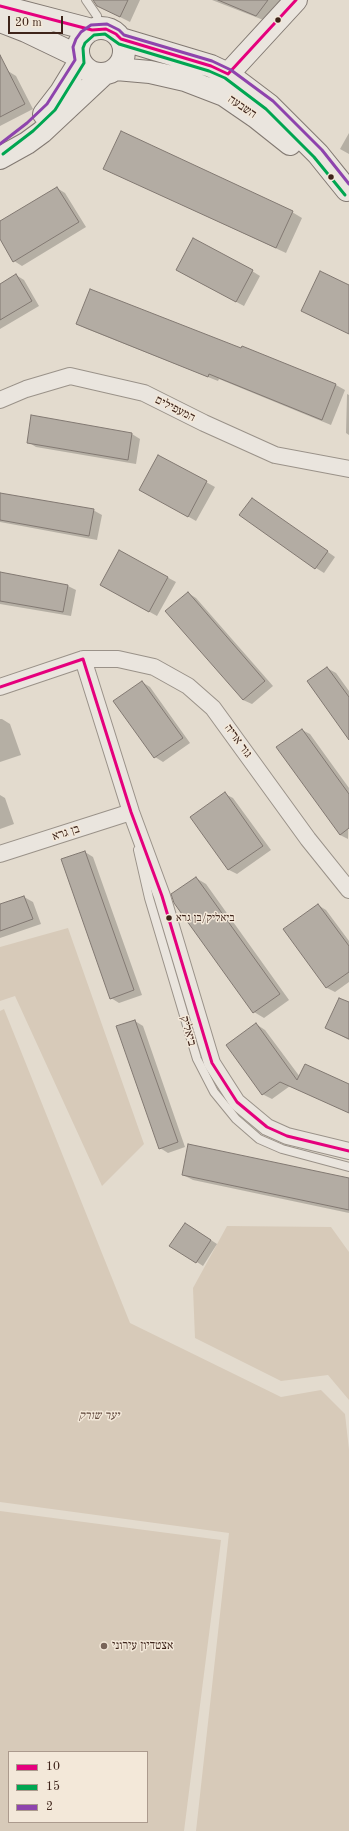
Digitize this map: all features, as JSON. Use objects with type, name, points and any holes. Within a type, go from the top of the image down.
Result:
[{"type":"main road","points":[[228,74],[296,0]]},
{"type":"main road","points":[[0,6],[96,29],[112,31],[121,39],[124,52],[120,64],[42,132],[27,143],[0,158]]},
{"type":"main road","points":[[0,21],[32,34],[79,58],[90,71],[110,72]]},
{"type":"main road","points":[[0,150],[30,127],[51,107],[79,58],[80,41],[96,29]]},
{"type":"main road","name":"השבעה","points":[[121,39],[211,66],[228,74],[268,105],[318,154],[348,191]]},
{"type":"main road","name":"השבעה","points":[[110,72],[150,72],[185,80],[224,95],[256,117],[348,191]]},
{"type":"street","name":"המעפילים","points":[[0,400],[26,389],[70,376],[144,393],[204,423],[275,455],[349,469]]},
{"type":"street","points":[[0,687],[83,659]]},
{"type":"street","name":"ביאליק","points":[[83,659],[131,812],[162,896],[212,1063],[223,1083],[237,1102],[267,1127],[287,1136],[349,1151]]},
{"type":"street","name":"גור אריה","points":[[83,659],[118,659],[154,667],[188,686],[213,708],[308,839],[349,890]]},
{"type":"street","name":"בן גרא","points":[[0,854],[131,812]]},
{"type":"lane","points":[[86,0],[97,16],[96,29]]},
{"type":"lane","name":"ביאליק","points":[[131,812],[149,898],[197,1060],[214,1092],[236,1119],[259,1139],[282,1149],[349,1167]]},
{"type":"green space","points":[[68,928],[144,1144],[102,1186],[15,996],[0,1001],[0,947]]},
{"type":"green space","name":"יער שורק","points":[[4,1009],[130,1323],[281,1397],[321,1390],[345,1414],[349,1450],[349,1831],[196,1831],[229,1533],[0,1502],[0,1011]]},
{"type":"green space","points":[[227,1226],[331,1227],[349,1252],[349,1400],[328,1375],[281,1381],[195,1338],[193,1288]]},
{"type":"green space","name":"אצטדיון עירוני","points":[[0,1511],[221,1540],[184,1831],[0,1831]]},
{"type":"building","points":[[93,0],[128,0],[120,17],[97,6]]},
{"type":"building","points":[[218,0],[268,0],[256,16]]},
{"type":"building","points":[[0,55],[25,104],[0,117]]},
{"type":"building","points":[[121,131],[293,211],[276,248],[103,169]]},
{"type":"building","points":[[57,187],[79,222],[13,262],[0,239],[0,221]]},
{"type":"building","points":[[193,238],[253,270],[236,302],[176,270]]},
{"type":"building","points":[[320,271],[349,285],[349,334],[301,311]]},
{"type":"building","points":[[16,274],[32,301],[0,320],[0,284]]},
{"type":"building","points":[[90,289],[241,348],[242,346],[336,384],[322,420],[209,374],[208,377],[76,324]]},
{"type":"building","points":[[31,415],[132,433],[128,460],[27,443]]},
{"type":"building","points":[[158,455],[207,481],[188,517],[139,490]]},
{"type":"building","points":[[0,493],[94,509],[89,536],[0,520]]},
{"type":"building","points":[[252,498],[328,551],[315,569],[239,515]]},
{"type":"building","points":[[119,550],[168,577],[149,612],[100,585]]},
{"type":"building","points":[[0,572],[68,585],[63,612],[0,601]]},
{"type":"building","points":[[188,592],[265,681],[243,700],[165,611]]},
{"type":"building","points":[[327,667],[349,697],[349,740],[307,681]]},
{"type":"building","points":[[142,681],[183,738],[154,758],[113,701]]},
{"type":"building","points":[[302,729],[349,794],[349,828],[340,835],[276,747]]},
{"type":"building","points":[[225,792],[263,846],[228,870],[190,817]]},
{"type":"building","points":[[85,851],[134,990],[110,999],[61,859]]},
{"type":"building","points":[[196,877],[280,994],[253,1013],[174,903],[171,894]]},
{"type":"building","points":[[24,896],[33,919],[0,931],[0,904]]},
{"type":"building","points":[[318,904],[349,946],[349,972],[326,988],[283,929]]},
{"type":"building","points":[[339,998],[349,1002],[349,1039],[325,1028]]},
{"type":"building","points":[[135,1020],[178,1142],[159,1149],[116,1026]]},
{"type":"building","points":[[256,1023],[297,1080],[305,1064],[349,1084],[349,1113],[280,1082],[262,1095],[226,1045]]},
{"type":"building","points":[[188,1144],[349,1178],[349,1210],[182,1175]]},
{"type":"building","points":[[185,1223],[211,1240],[196,1263],[169,1246]]},
{"type":"transit line","name":"10","points":[[0,6],[92,30],[106,29],[116,34],[121,39],[211,66],[228,74],[296,0]]},
{"type":"transit line","name":"2","points":[[0,144],[27,123],[47,104],[75,60],[73,47],[81,32],[91,25],[107,24],[119,30],[124,35],[212,61],[231,70],[273,101],[322,150],[349,184]]},
{"type":"transit line","name":"15","points":[[3,154],[33,131],[55,110],[84,63],[83,48],[85,43],[94,35],[105,34],[119,44],[209,71],[225,78],[266,109],[314,157],[345,195]]},
{"type":"transit line","name":"10","points":[[0,687],[83,659],[131,812],[162,896],[212,1063],[237,1102],[267,1127],[287,1136],[349,1151]]},
{"type":"place","name":"ביאליק/בן גרא","points":[[169,918]]},
{"type":"place","name":"אצטדיון עירוני","points":[[104,1646]]}]
